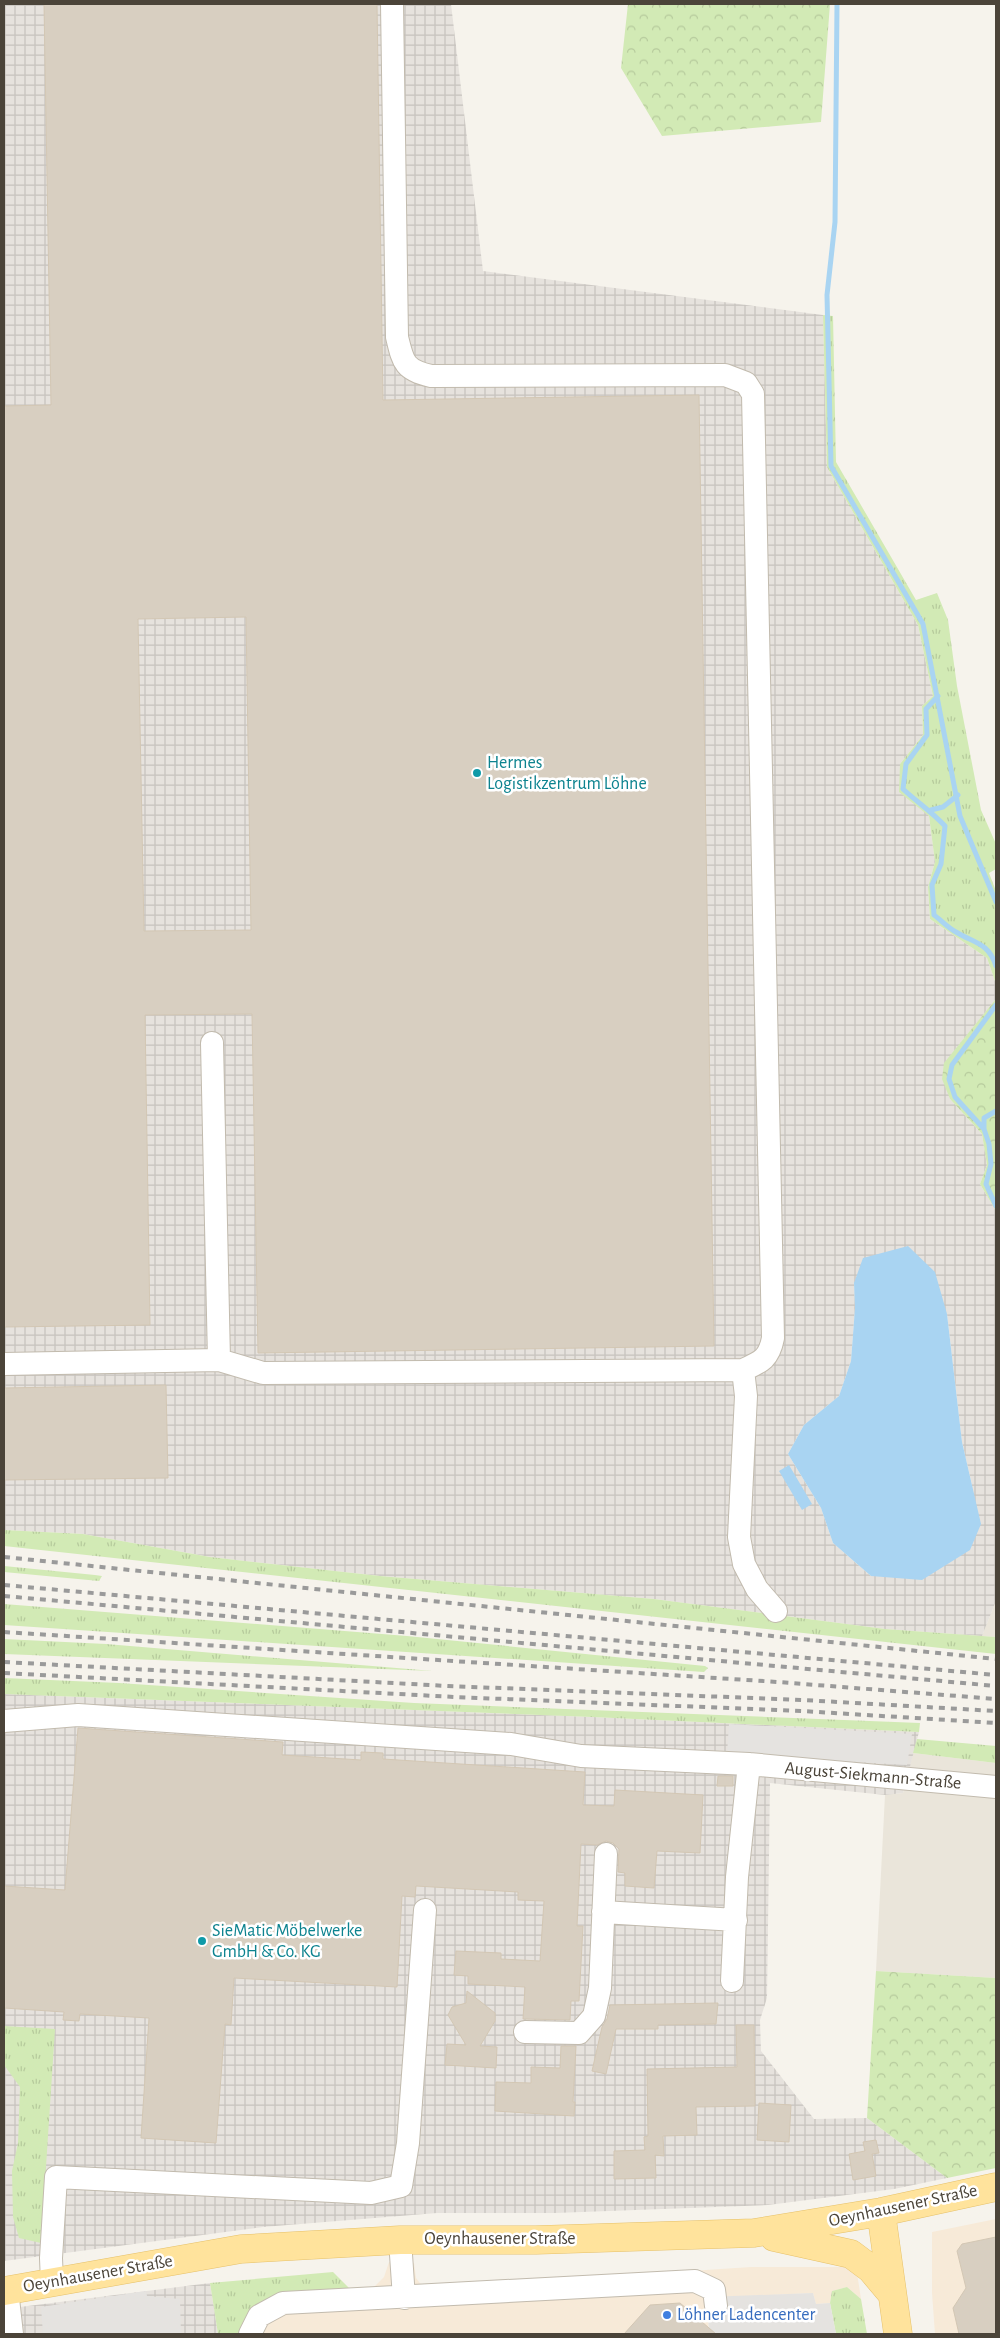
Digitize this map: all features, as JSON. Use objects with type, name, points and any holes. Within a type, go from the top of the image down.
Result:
[{"type":"main road","name":"Oeynhausener Straße","points":[[5,2290],[241,2249],[400,2240],[536,2240],[754,2233],[881,2212],[996,2186]]},
{"type":"main road","points":[[881,2212],[898,2334]]},
{"type":"main road","points":[[754,2233],[819,2245],[851,2254],[871,2269],[892,2294]]},
{"type":"street","points":[[4,1364],[219,1360],[263,1373],[743,1370],[759,1363],[770,1352],[773,1338],[753,394],[746,383],[725,375],[431,376],[414,373],[402,359],[397,337],[392,4]]},
{"type":"street","points":[[212,1043],[219,1360]]},
{"type":"street","points":[[743,1370],[746,1396],[739,1536],[744,1564],[757,1589],[776,1611]]},
{"type":"street","name":"August-Siekmann-Straße","points":[[4,1721],[78,1716],[511,1744],[581,1756],[749,1764],[996,1787]]},
{"type":"street","points":[[732,1981],[736,1920],[736,1878],[749,1764]]},
{"type":"street","points":[[526,2032],[579,2033],[594,2016],[600,1988],[606,1854]]},
{"type":"street","points":[[52,2282],[51,2258],[56,2177],[371,2193],[400,2186],[408,2143],[425,1910]]},
{"type":"street","points":[[603,1912],[736,1920]]},
{"type":"street","points":[[400,2240],[404,2298]]},
{"type":"street","points":[[250,2334],[258,2316],[283,2303],[695,2281],[714,2290],[716,2306]]},
{"type":"street","points":[[5,2290],[12,2334]]},
{"type":"shaded area","points":[[4,4],[451,4],[483,271],[823,315],[827,467],[918,625],[933,696],[922,706],[923,735],[900,764],[929,816],[935,862],[928,887],[930,919],[987,958],[996,984],[995,1000],[945,1063],[950,1099],[982,1134],[987,1165],[980,1184],[996,1211],[996,1601],[982,1636],[885,1629],[654,1599],[380,1576],[210,1557],[83,1534],[4,1530]],"holes":[[[854,1283],[947,1314],[962,1442],[972,1485],[871,1576],[833,1543],[821,1508],[788,1454],[804,1425],[839,1396],[851,1361],[855,1308]]]},
{"type":"shaded area","points":[[996,1601],[996,1637],[982,1636]]},
{"type":"shaded area","points":[[4,1694],[919,1732],[903,1793],[885,1795],[770,1783],[767,1998],[760,2020],[761,2051],[814,2119],[867,2118],[947,2178],[894,2189],[768,2205],[555,2213],[437,2213],[263,2227],[4,2261]]},
{"type":"shaded area","points":[[729,1724],[912,1734],[907,1765],[727,1754]]},
{"type":"shaded area","points":[[913,1753],[996,1763],[996,1978],[876,1971],[885,1795],[903,1793]]},
{"type":"shaded area","points":[[996,2219],[996,2334],[935,2334],[932,2293],[932,2232]]},
{"type":"shaded area","points":[[389,2262],[414,2263],[416,2278],[423,2287],[447,2287],[751,2267],[840,2267],[842,2262],[857,2273],[861,2299],[847,2287],[832,2291],[830,2303],[816,2304],[813,2293],[707,2298],[709,2334],[239,2334],[256,2307],[373,2288],[384,2277]]},
{"type":"shaded area","points":[[210,2283],[218,2334],[4,2334],[4,2309]]},
{"type":"shaded area","points":[[146,2291],[147,2296],[180,2299],[181,2334],[43,2334],[41,2307]]},
{"type":"shaded area","points":[[813,2293],[816,2304],[830,2303],[836,2334],[709,2334],[707,2297]]},
{"type":"green space","points":[[628,4],[830,4],[821,122],[662,136],[621,68]]},
{"type":"green space","points":[[823,315],[833,316],[836,462],[916,600],[937,593],[948,620],[957,686],[981,810],[996,844],[996,869],[989,873],[996,891],[996,984],[987,958],[930,919],[928,887],[935,862],[929,816],[899,792],[900,764],[923,735],[922,706],[933,696],[918,625],[827,467]]},
{"type":"green space","points":[[995,1000],[996,1211],[980,1184],[987,1165],[982,1134],[950,1099],[942,1079],[944,1063]]},
{"type":"green space","points":[[4,1530],[83,1534],[210,1557],[380,1576],[654,1599],[885,1629],[996,1637],[996,1654],[4,1546]]},
{"type":"green space","points":[[4,1566],[102,1576],[99,1581],[4,1572]]},
{"type":"green space","points":[[4,1604],[407,1636],[705,1666],[708,1668],[704,1672],[4,1625]]},
{"type":"green space","points":[[4,1639],[106,1644],[433,1671],[4,1654]]},
{"type":"green space","points":[[4,1678],[119,1683],[414,1703],[920,1723],[919,1732],[4,1694]]},
{"type":"green space","points":[[917,1739],[996,1746],[996,1763],[913,1753]]},
{"type":"green space","points":[[876,1971],[996,1978],[996,2168],[947,2178],[867,2118]]},
{"type":"green space","points":[[4,2026],[55,2029],[41,2243],[19,2238],[13,2217],[12,2171],[18,2143],[20,2087],[4,2065]]},
{"type":"green space","points":[[333,2272],[352,2291],[256,2307],[239,2334],[218,2334],[210,2283]]},
{"type":"green space","points":[[847,2287],[861,2299],[867,2334],[836,2334],[830,2303],[832,2291]]},
{"type":"water","points":[[908,1246],[935,1272],[947,1314],[962,1442],[981,1524],[970,1550],[922,1580],[871,1576],[833,1543],[821,1508],[788,1454],[804,1425],[839,1396],[851,1361],[855,1308],[854,1283],[863,1258]]},
{"type":"water","points":[[789,1465],[812,1504],[802,1510],[779,1471]]},
{"type":"building","points":[[44,4],[377,4],[383,400],[699,395],[714,1346],[258,1353],[252,1014],[145,1015],[150,1325],[4,1327],[4,406],[51,405]],"holes":[[[246,617],[251,930],[144,931],[138,619]]]},
{"type":"building","points":[[166,1385],[168,1478],[4,1480],[4,1388]]},
{"type":"building","name":"SieMatic Möbelwerke GmbH & Co. KG","points":[[78,1728],[283,1742],[282,1755],[361,1760],[361,1752],[383,1753],[383,1759],[585,1772],[583,1805],[614,1806],[615,1790],[703,1795],[700,1853],[657,1851],[654,1888],[625,1886],[625,1873],[618,1872],[619,1849],[613,1843],[606,1841],[597,1845],[581,1844],[577,1926],[583,1926],[579,2001],[571,2001],[570,2020],[523,2019],[525,1987],[468,1984],[468,1976],[454,1975],[456,1951],[501,1953],[501,1959],[540,1961],[544,1901],[518,1900],[518,1892],[416,1886],[415,1897],[402,1896],[397,1987],[234,1978],[231,2025],[225,2024],[216,2143],[141,2138],[149,2018],[80,2014],[79,2021],[63,2020],[64,2012],[4,2008],[4,1886],[65,1890]]},
{"type":"building","points":[[718,1776],[733,1776],[733,1786],[717,1786]]},
{"type":"building","points":[[467,1991],[495,2013],[495,2021],[480,2046],[497,2047],[496,2068],[445,2065],[447,2044],[466,2045],[448,2015],[452,2007],[466,2003]]},
{"type":"building","points":[[718,2003],[716,2024],[658,2025],[658,2029],[616,2029],[606,2074],[592,2071],[602,2027],[607,2019],[610,2005]]},
{"type":"building","points":[[736,2025],[754,2025],[755,2106],[696,2107],[697,2135],[663,2136],[664,2156],[655,2155],[656,2178],[614,2179],[614,2151],[645,2150],[644,2137],[648,2136],[647,2069],[737,2067]]},
{"type":"building","points":[[561,2046],[576,2046],[574,2116],[495,2111],[496,2082],[531,2083],[531,2067],[560,2068]]},
{"type":"building","points":[[759,2103],[791,2105],[789,2142],[757,2140]]},
{"type":"building","points":[[876,2140],[879,2153],[872,2154],[876,2176],[853,2180],[849,2154],[865,2151],[863,2142]]},
{"type":"building","points":[[996,2237],[996,2334],[959,2334],[953,2308],[966,2288],[957,2251],[962,2244]]},
{"type":"building","name":"Löhner Ladencenter","points":[[680,2303],[716,2334],[624,2334],[650,2305]]},
{"type":"waterway","points":[[837,4],[835,222],[827,295],[831,466],[923,624],[960,816],[996,902]]},
{"type":"waterway","points":[[938,696],[926,709],[927,735],[906,764],[903,789],[945,826],[941,864],[932,885],[934,915],[953,930],[985,948],[993,958],[996,966]]},
{"type":"waterway","points":[[931,810],[943,807],[958,795]]},
{"type":"waterway","points":[[996,1005],[952,1065],[949,1079],[955,1097],[984,1129],[989,1144],[991,1164],[986,1184],[996,1206]]},
{"type":"waterway","points":[[984,1129],[984,1118],[996,1111]]},
{"type":"railway","points":[[4,1557],[996,1659]]},
{"type":"railway","points":[[4,1585],[996,1675]]},
{"type":"railway","points":[[4,1596],[996,1686]]},
{"type":"railway","points":[[4,1632],[778,1682],[996,1699]]},
{"type":"railway","points":[[4,1662],[448,1686],[803,1700],[996,1711]]},
{"type":"railway","points":[[4,1673],[455,1697],[802,1711],[996,1723]]},
{"type":"place","name":"Hermes Logistikzentrum Löhne","points":[[477,773]]},
{"type":"place","name":"SieMatic Möbelwerke GmbH & Co. KG","points":[[202,1941]]},
{"type":"place","name":"Löhner Ladencenter","points":[[667,2315]]}]
